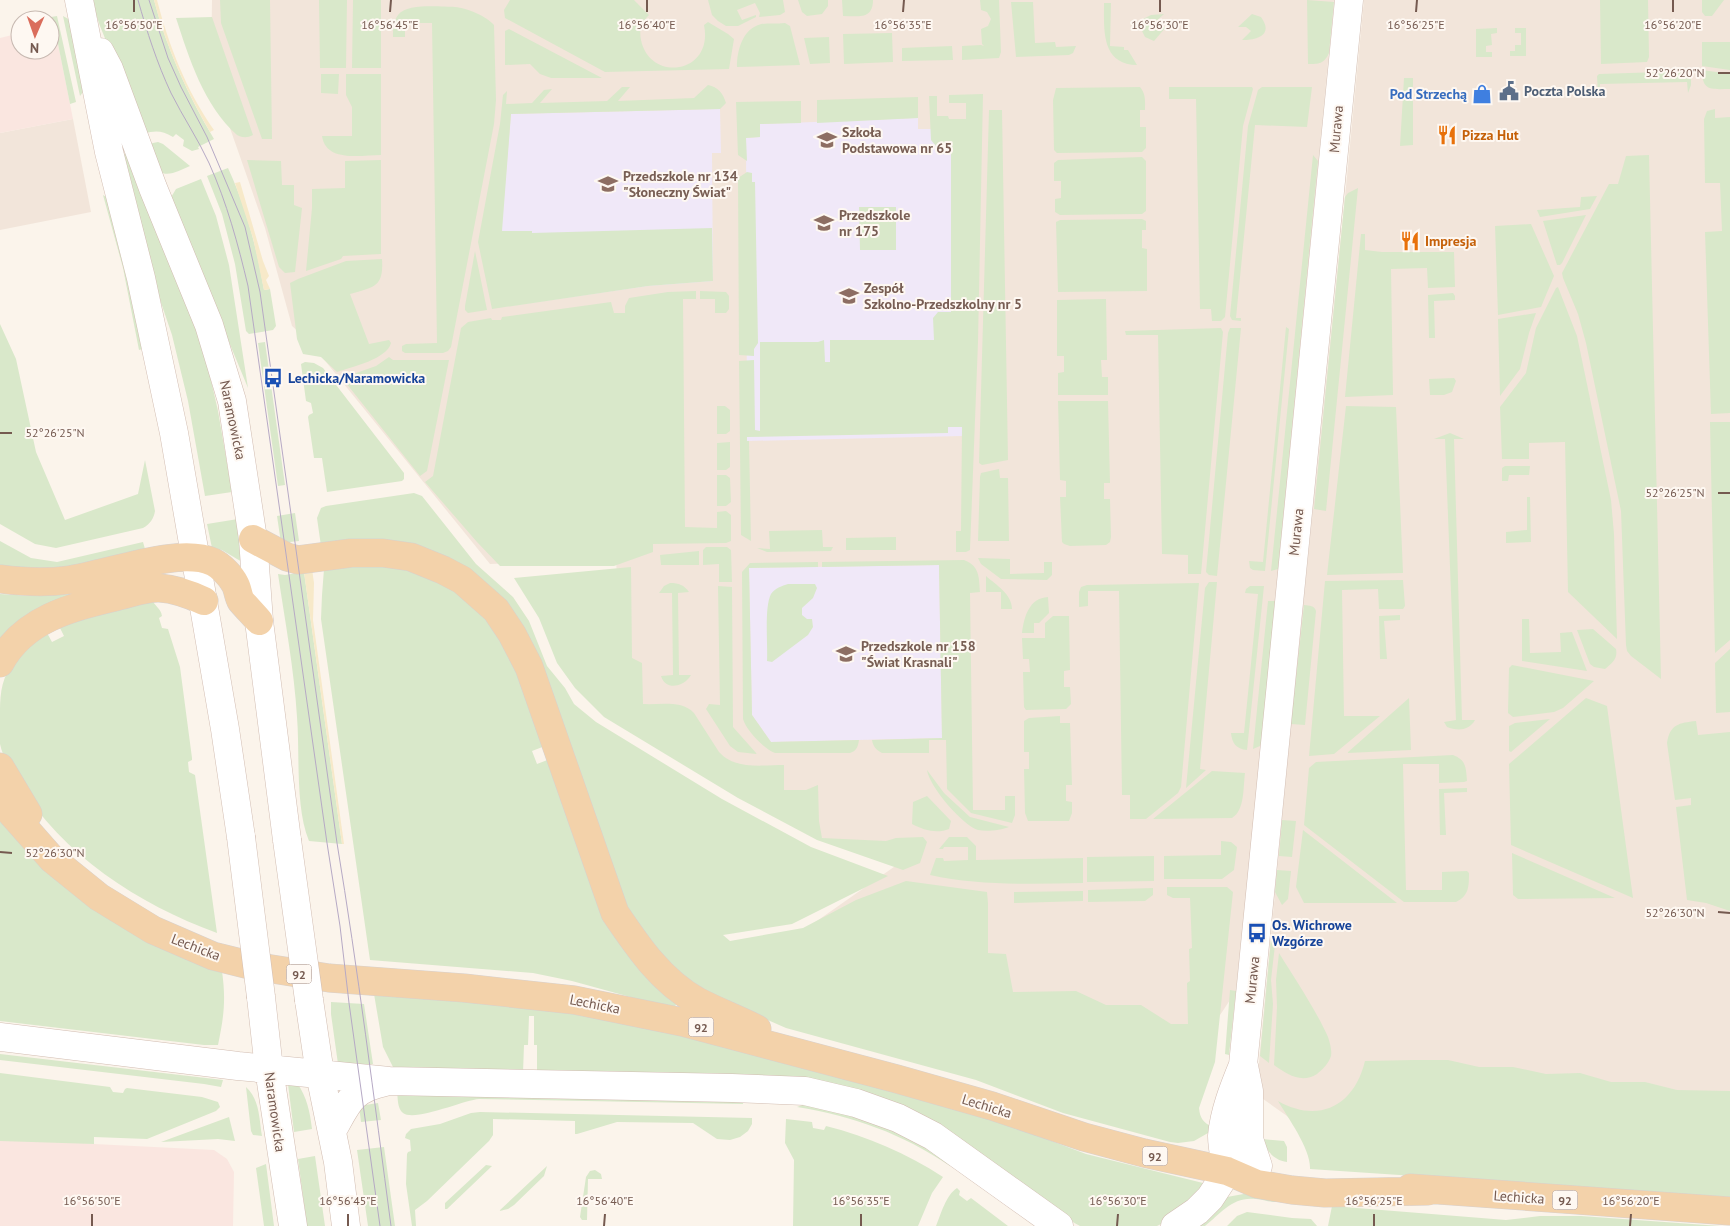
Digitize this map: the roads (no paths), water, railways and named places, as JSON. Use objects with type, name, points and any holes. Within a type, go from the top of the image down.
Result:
[{"type":"main road","points":[[253,539],[287,557],[298,560],[375,553],[411,557],[462,580],[496,610],[512,634],[529,667],[615,914],[639,949],[663,976],[696,1000],[826,1061]]},
{"type":"main road","points":[[0,579],[41,582],[67,580],[93,576],[153,560],[196,557],[214,563],[227,573],[235,584],[240,600],[259,621]]},
{"type":"main road","points":[[0,663],[6,651],[34,626],[67,610],[158,588],[182,591],[204,601]]},
{"type":"main road","points":[[0,767],[52,859]]},
{"type":"main road","name":"Lechicka","points":[[0,800],[52,859],[99,897],[154,930],[214,956],[253,966],[329,978],[464,988],[574,1000],[682,1022],[992,1106],[1094,1140],[1227,1171],[1257,1184],[1326,1193],[1428,1191]]},
{"type":"main road","name":"Lechicka","points":[[1227,1171],[1258,1166],[1428,1191],[1730,1211]]},
{"type":"street","name":"Murawa","points":[[1227,1171],[1222,1137],[1233,1092],[1243,1065],[1349,0]]},
{"type":"street","name":"Naramowicka","points":[[82,12],[109,69],[153,188],[208,326],[232,401],[253,539],[259,621],[320,1074]]},
{"type":"street","name":"Naramowicka","points":[[82,12],[109,152],[141,278],[174,433],[204,601],[226,730],[269,1069],[293,1226]]},
{"type":"street","points":[[0,1037],[269,1069],[389,1081],[722,1087],[805,1091],[856,1103],[898,1118],[933,1136],[1059,1226]]},
{"type":"street","name":"Murawa","points":[[1243,1065],[1249,1091],[1249,1139],[1258,1166]]},
{"type":"street","points":[[320,1074],[332,1131],[346,1226]]},
{"type":"street","points":[[332,1131],[352,1097],[372,1084],[389,1081]]},
{"type":"street","points":[[1175,1226],[1197,1211],[1210,1198],[1249,1139]]},
{"type":"tram line","points":[[138,0],[166,82],[205,154],[227,208],[248,286],[340,926],[380,1226]]},
{"type":"tram line","points":[[149,0],[168,58],[207,137],[245,227],[260,292],[337,843],[359,986],[391,1226]]},
{"type":"place","name":"Poczta Polska","points":[[1509,91]]},
{"type":"place","name":"Pod Strzechą","points":[[1482,94]]},
{"type":"place","name":"Pizza Hut","points":[[1447,135]]},
{"type":"place","name":"Szkoła Podstawowa nr 65","points":[[827,140]]},
{"type":"place","name":"Przedszkole nr 134 \"Słoneczny Świat\"","points":[[608,184]]},
{"type":"place","name":"Przedszkole nr 175","points":[[824,223]]},
{"type":"place","name":"Impresja","points":[[1410,241]]},
{"type":"place","name":"Zespół Szkolno-Przedszkolny nr 5","points":[[849,296]]},
{"type":"place","name":"Lechicka/Naramowicka","points":[[273,378]]},
{"type":"place","name":"Przedszkole nr 158 \"Świat Krasnali\"","points":[[846,654]]},
{"type":"place","name":"Os. Wichrowe Wzgórze","points":[[1257,933]]}]
